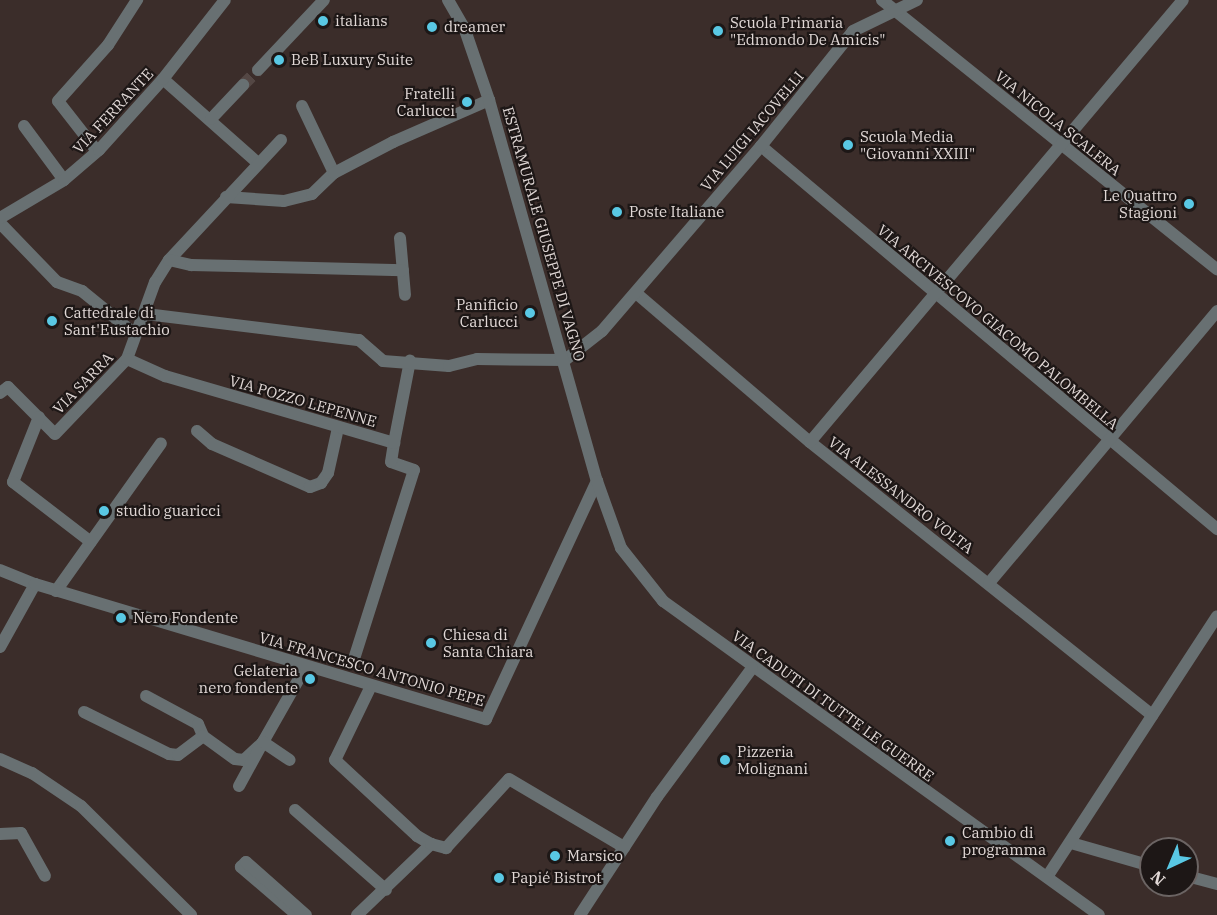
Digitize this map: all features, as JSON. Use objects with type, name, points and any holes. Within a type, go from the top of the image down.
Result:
[{"type":"street","points":[[97,151],[58,101],[108,45],[137,0]]},
{"type":"street","name":"VIA FERRANTE","points":[[0,218],[64,180],[97,151],[164,79],[225,0]]},
{"type":"street","points":[[258,70],[324,0]]},
{"type":"street","name":"ESTRAMURALE GIUSEPPE DI VAGNO","points":[[448,0],[465,30],[489,100],[565,360],[597,481]]},
{"type":"street","name":"VIA NICOLA SCALERA","points":[[882,0],[1217,269]]},
{"type":"street","name":"VIA LUIGI IACOVELLI","points":[[565,360],[602,332],[761,146],[853,31],[897,13],[917,0]]},
{"type":"street","points":[[810,442],[1183,0]]},
{"type":"street","points":[[164,79],[212,118],[258,163]]},
{"type":"street","points":[[212,118],[243,85]]},
{"type":"street","points":[[226,197],[284,201],[312,194],[334,173],[393,142],[489,100]]},
{"type":"street","points":[[302,106],[334,173]]},
{"type":"street","points":[[24,126],[64,180]]},
{"type":"street","name":"VIA SARRA","points":[[91,542],[13,482],[39,417],[55,434],[127,359],[135,334],[146,314],[155,282],[170,260],[281,140]]},
{"type":"street","name":"VIA ARCIVESCOVO GIACOMO PALOMBELLA","points":[[761,146],[1109,442],[1217,529]]},
{"type":"street","points":[[0,223],[57,282],[82,291],[135,334]]},
{"type":"street","points":[[400,238],[405,295]]},
{"type":"street","points":[[170,260],[190,265],[403,270]]},
{"type":"street","name":"VIA ALESSANDRO VOLTA","points":[[636,293],[810,442],[1152,715]]},
{"type":"street","points":[[989,583],[1217,311]]},
{"type":"street","points":[[146,314],[359,340],[383,361],[449,366],[477,359],[565,360]]},
{"type":"street","name":"VIA POZZO LEPENNE","points":[[127,359],[165,376],[394,443],[410,362]]},
{"type":"street","points":[[4,390],[39,417]]},
{"type":"street","points":[[197,431],[212,444],[310,487],[321,483],[327,473],[338,428]]},
{"type":"street","points":[[56,591],[161,443]]},
{"type":"street","points":[[351,668],[414,470],[391,462],[394,443]]},
{"type":"street","name":"VIA CADUTI DI TUTTE LE GUERRE","points":[[597,481],[621,548],[663,601],[752,668],[1099,915]]},
{"type":"street","name":"VIA FRANCESCO ANTONIO PEPE","points":[[0,570],[56,591],[305,668],[351,668],[371,686],[486,719],[597,481]]},
{"type":"street","points":[[0,647],[35,584]]},
{"type":"street","points":[[1047,877],[1217,616]]},
{"type":"street","points":[[239,786],[305,668]]},
{"type":"street","points":[[580,915],[624,847],[752,668]]},
{"type":"street","points":[[371,686],[335,760],[417,836],[431,844],[446,848],[509,779],[624,847]]},
{"type":"street","points":[[146,696],[198,724],[203,735],[235,759],[244,760],[262,742]]},
{"type":"street","points":[[84,712],[169,754],[178,755],[203,735]]},
{"type":"street","points":[[262,742],[290,760]]},
{"type":"street","points":[[0,759],[32,773],[81,806],[191,915]]},
{"type":"street","points":[[295,810],[386,890]]},
{"type":"street","points":[[0,834],[21,833],[45,876]]},
{"type":"street","points":[[1071,843],[1139,863]]},
{"type":"street","points":[[357,915],[386,890],[431,844]]},
{"type":"street","points":[[297,915],[241,867],[246,862],[306,915]]},
{"type":"street","points":[[1199,879],[1217,884]]},
{"type":"tunnel","points":[[243,85],[258,70]]},
{"type":"place","name":"italians","points":[[323,21]]},
{"type":"place","name":"dreamer","points":[[432,27]]},
{"type":"place","name":"Scuola Primaria \"Edmondo De Amicis\"","points":[[718,31]]},
{"type":"place","name":"BeB Luxury Suite","points":[[279,60]]},
{"type":"place","name":"Fratelli Carlucci","points":[[467,102]]},
{"type":"place","name":"Scuola Media \"Giovanni XXIII\"","points":[[848,145]]},
{"type":"place","name":"Le Quattro Stagioni","points":[[1189,204]]},
{"type":"place","name":"Poste Italiane","points":[[617,212]]},
{"type":"place","name":"Panificio Carlucci","points":[[530,313]]},
{"type":"place","name":"Cattedrale di Sant'Eustachio","points":[[52,321]]},
{"type":"place","name":"studio guaricci","points":[[104,511]]},
{"type":"place","name":"Nero Fondente","points":[[121,618]]},
{"type":"place","name":"Chiesa di Santa Chiara","points":[[431,643]]},
{"type":"place","name":"Gelateria nero fondente","points":[[310,679]]},
{"type":"place","name":"Pizzeria Molignani","points":[[725,760]]},
{"type":"place","name":"Cambio di programma","points":[[950,841]]},
{"type":"place","name":"Marsico","points":[[555,856]]},
{"type":"place","name":"Papié Bistrot","points":[[499,878]]}]
